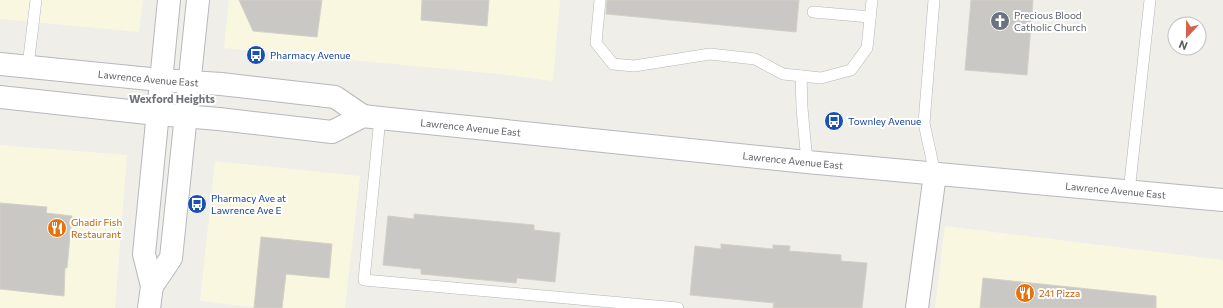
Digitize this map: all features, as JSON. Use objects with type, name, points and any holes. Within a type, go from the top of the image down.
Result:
[{"type":"main road","points":[[149,308],[152,286],[144,254],[156,114],[169,0]]},
{"type":"main road","points":[[152,286],[171,258],[198,0]]},
{"type":"main road","name":"Lawrence Avenue East","points":[[0,64],[160,80],[189,81],[335,97],[372,117],[806,162],[1223,200]]},
{"type":"main road","points":[[0,97],[332,132],[372,117]]},
{"type":"main road","points":[[917,308],[935,174]]},
{"type":"lane","points":[[28,66],[36,0]]},
{"type":"lane","points":[[600,0],[596,43],[613,64],[634,66],[710,54],[755,59],[783,74],[821,78],[851,70],[867,48],[872,0]]},
{"type":"lane","points":[[934,0],[924,123],[935,174]]},
{"type":"lane","points":[[1129,192],[1150,0]]},
{"type":"lane","points":[[813,12],[870,17]]},
{"type":"lane","points":[[801,76],[806,162]]},
{"type":"lane","points":[[372,117],[364,280],[678,308]]},
{"type":"shaded area","points":[[0,0],[143,0],[139,32],[0,19]]},
{"type":"shaded area","points":[[229,0],[560,0],[553,81],[499,74],[224,48]]},
{"type":"shaded area","points":[[0,145],[127,155],[115,308],[0,308]]},
{"type":"shaded area","points":[[215,161],[360,176],[345,308],[261,308],[200,301]]},
{"type":"shaded area","points":[[945,226],[1223,260],[1223,308],[935,308]]},
{"type":"building","points":[[239,0],[322,0],[317,37],[253,31]]},
{"type":"building","points":[[422,0],[489,0],[487,26],[421,20]]},
{"type":"building","points":[[607,0],[799,0],[796,32],[606,14]]},
{"type":"building","name":"Precious Blood Catholic Church","points":[[971,0],[1033,0],[1027,75],[965,70]]},
{"type":"building","points":[[0,203],[47,207],[46,213],[72,216],[67,268],[65,268],[64,296],[0,289]]},
{"type":"building","points":[[414,214],[534,225],[534,230],[560,233],[555,282],[517,278],[516,283],[421,274],[421,269],[383,265],[388,216],[414,219]]},
{"type":"building","points":[[261,237],[332,244],[329,278],[286,274],[282,308],[254,308]]},
{"type":"building","points":[[721,244],[773,249],[773,245],[790,246],[789,251],[841,255],[841,261],[867,263],[862,308],[773,308],[774,303],[690,295],[695,246],[721,249]]},
{"type":"building","points":[[983,278],[1156,296],[1156,308],[980,308]]},
{"type":"place","name":"Precious Blood Catholic Church","points":[[1000,21]]},
{"type":"place","name":"Pharmacy Avenue","points":[[256,55]]},
{"type":"place","name":"Townley Avenue","points":[[834,121]]},
{"type":"place","name":"Pharmacy Ave at Lawrence Ave E","points":[[197,204]]},
{"type":"place","name":"Ghadir Fish Restaurant","points":[[57,228]]},
{"type":"place","name":"241 Pizza","points":[[1025,293]]},
{"type":"district","name":"Wexford Heights","points":[[172,98]]}]
